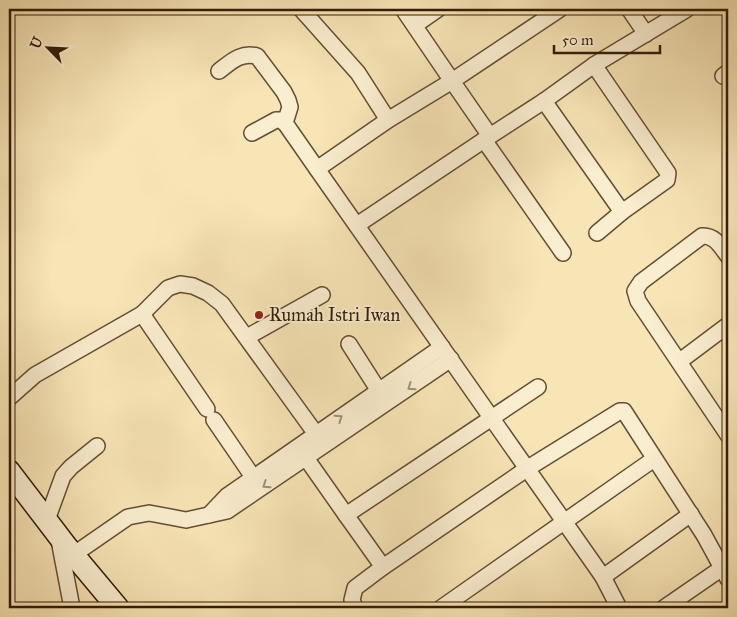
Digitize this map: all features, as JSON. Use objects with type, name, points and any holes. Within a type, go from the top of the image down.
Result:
[{"type":"main road","points":[[9,470],[118,608]]},
{"type":"street","points":[[301,9],[358,73],[388,120]]},
{"type":"street","points":[[403,9],[563,253]]},
{"type":"street","points":[[415,25],[438,9]]},
{"type":"street","points":[[317,169],[388,120],[452,81],[560,9]]},
{"type":"street","points":[[629,9],[646,34]]},
{"type":"street","points":[[357,225],[544,101],[594,65],[687,9]]},
{"type":"street","points":[[219,72],[238,57],[244,55],[257,56],[288,100],[290,107],[285,123]]},
{"type":"street","points":[[594,65],[668,173],[667,180],[622,212],[597,234]]},
{"type":"street","points":[[544,101],[622,212]]},
{"type":"street","points":[[252,133],[276,120],[285,123],[528,468],[603,577],[619,608]]},
{"type":"street","points":[[726,424],[638,301],[635,294],[636,288],[641,282],[702,236],[709,235],[713,238],[728,256]]},
{"type":"street","points":[[9,398],[35,375],[142,314],[168,288],[180,284],[193,286],[208,293],[222,304],[247,336],[316,434]]},
{"type":"street","points":[[247,336],[322,296]]},
{"type":"street","points":[[142,314],[253,477]]},
{"type":"street","points":[[680,361],[728,325]]},
{"type":"street","points":[[349,344],[379,391]]},
{"type":"street","points":[[208,515],[227,496],[253,477],[379,391],[447,353]]},
{"type":"street","points":[[74,554],[128,517],[150,513],[186,520],[227,511],[306,458],[447,353]]},
{"type":"street","points":[[346,515],[538,387]]},
{"type":"street","points":[[355,608],[352,600],[355,588],[383,567],[528,468],[620,411],[624,411],[691,514],[725,573],[664,608]]},
{"type":"street","points":[[72,608],[53,528],[63,476],[97,446]]},
{"type":"street","points":[[306,458],[383,567]]},
{"type":"street","points":[[440,608],[654,459]]},
{"type":"street","points":[[603,577],[691,514]]},
{"type":"place","name":"Rumah Istri Iwan","points":[[259,315]]}]
